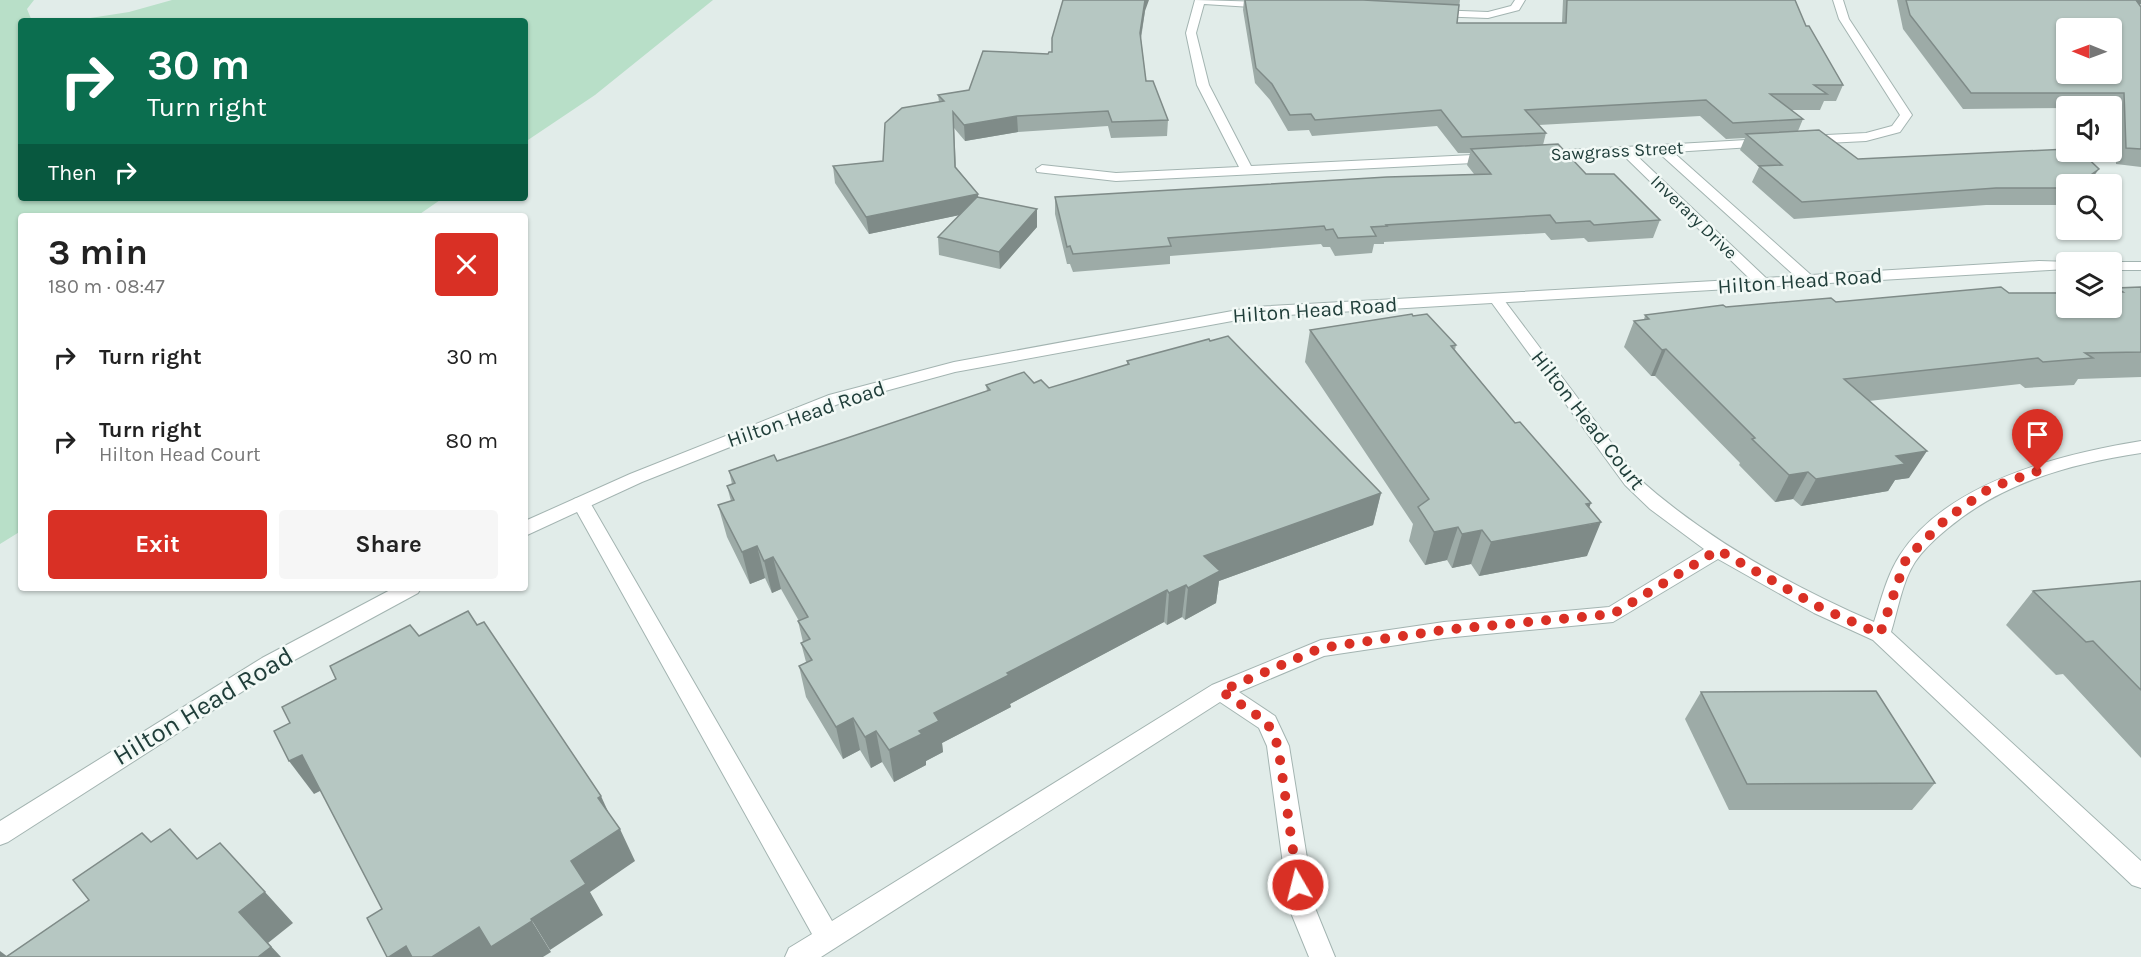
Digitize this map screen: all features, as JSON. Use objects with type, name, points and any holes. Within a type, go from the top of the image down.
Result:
[{"type":"street","points":[[1247,171],[1203,84],[1191,33],[1200,0],[1282,6]]},
{"type":"street","points":[[1419,13],[1499,14],[1515,8],[1520,0]]},
{"type":"street","points":[[1798,141],[1866,137],[1896,129],[1906,115],[1844,20],[1838,0]]},
{"type":"street","name":"Sawgrass Street","points":[[1531,156],[1775,142]]},
{"type":"street","points":[[1662,149],[1808,280]]},
{"type":"street","name":"Inverary Drive","points":[[1625,151],[1762,283]]},
{"type":"street","points":[[1042,169],[1116,177],[1507,157]]},
{"type":"street","name":"Hilton Head Road","points":[[528,528],[636,478],[835,399],[954,367],[1254,312],[2056,266]]},
{"type":"street","points":[[2122,266],[2141,266]]},
{"type":"street","name":"Hilton Head Court","points":[[1496,299],[1631,481],[1656,505],[1718,550],[1821,608],[1880,634],[2141,877]]},
{"type":"street","points":[[1880,634],[1906,559],[1946,519],[1990,488],[2092,454],[2141,447]]},
{"type":"street","points":[[580,503],[828,939]]},
{"type":"street","points":[[798,957],[1221,691],[1321,648],[1444,630],[1613,614],[1718,550]]},
{"type":"street","name":"Hilton Head Road","points":[[0,834],[268,664],[405,591]]},
{"type":"street","points":[[1221,691],[1267,722],[1278,746],[1302,908],[1322,957]]},
{"type":"green space","points":[[0,0],[34,0],[27,9],[31,18],[18,18],[18,201],[439,201],[421,213],[18,213],[18,533],[0,544]]},
{"type":"green space","points":[[172,0],[713,0],[595,95],[528,140],[528,18],[90,18],[129,12]]},
{"type":"building","points":[[1063,0],[1145,0],[1140,33],[1146,81],[1153,81],[1168,120],[1112,122],[1108,111],[1017,116],[964,125],[953,112],[955,167],[978,194],[866,217],[833,166],[883,161],[885,123],[902,108],[944,101],[938,95],[969,90],[983,51],[1048,54],[1052,52],[1052,38]]},
{"type":"building","points":[[1245,0],[1363,0],[1459,5],[1457,23],[1566,23],[1567,0],[1795,0],[1806,26],[1809,26],[1843,85],[1814,85],[1827,94],[1770,94],[1803,119],[1733,123],[1706,100],[1525,110],[1546,133],[1462,137],[1441,110],[1315,120],[1311,114],[1290,115],[1272,84],[1256,68]]},
{"type":"building","points":[[1906,0],[2136,0],[2141,7],[2141,149],[2126,148],[2124,93],[1971,93],[1910,15]]},
{"type":"building","points":[[1819,130],[1858,159],[2056,150],[2056,162],[2092,162],[2099,169],[2092,174],[2056,174],[2056,188],[1996,188],[1802,202],[1759,166],[1782,165],[1746,134]]},
{"type":"building","points":[[1558,144],[1586,174],[1614,174],[1660,220],[1594,225],[1590,221],[1556,223],[1550,215],[1386,225],[1371,227],[1376,236],[1338,238],[1333,229],[1326,230],[1324,226],[1168,238],[1171,246],[1073,254],[1070,246],[1067,247],[1055,197],[1387,177],[1491,174],[1471,149]]},
{"type":"building","points":[[977,197],[1037,209],[999,252],[938,237]]},
{"type":"building","points":[[2001,287],[2009,293],[2056,293],[2056,318],[2122,318],[2122,288],[2141,287],[2141,352],[2085,353],[2093,358],[2043,362],[2038,358],[1844,379],[1927,451],[1896,456],[1905,464],[1816,479],[1808,472],[1789,475],[1666,349],[1662,350],[1634,321],[1649,319],[1645,315],[1723,305],[1726,307],[1831,298],[1836,302]]},
{"type":"building","points":[[1412,314],[1413,316],[1427,314],[1456,345],[1451,346],[1515,423],[1520,422],[1591,503],[1586,504],[1601,522],[1491,542],[1482,530],[1462,534],[1458,527],[1434,532],[1418,507],[1429,499],[1310,330]]},
{"type":"building","points":[[1228,336],[1381,493],[1204,556],[1220,571],[1188,588],[1186,585],[1169,593],[1167,590],[1007,673],[1009,675],[934,713],[939,721],[919,731],[922,734],[889,750],[876,731],[865,737],[853,718],[836,727],[799,666],[812,660],[801,643],[810,639],[798,621],[808,617],[773,557],[764,561],[757,546],[742,552],[718,505],[734,500],[727,486],[735,483],[729,471],[774,455],[777,461],[844,439],[990,390],[986,385],[1024,372],[1034,383],[1041,380],[1049,388],[1129,364],[1127,361]]},
{"type":"building","points":[[2141,581],[2141,690],[2093,641],[2086,642],[2033,591]]},
{"type":"building","points":[[468,611],[477,625],[484,622],[601,796],[598,798],[620,829],[571,861],[586,884],[491,947],[479,927],[432,957],[412,957],[406,946],[387,957],[367,918],[382,909],[302,755],[289,761],[274,731],[290,723],[282,707],[336,679],[330,666],[410,625],[419,636]]},
{"type":"building","points":[[1876,691],[1935,783],[1747,784],[1701,692]]},
{"type":"building","points":[[170,829],[197,859],[220,843],[265,892],[239,912],[271,947],[258,957],[6,957],[89,900],[73,880],[142,833],[151,842]]},
{"type":"route","points":[[1298,885],[1278,746],[1267,722],[1221,691],[1321,648],[1444,630],[1613,614],[1718,550],[1821,608],[1880,634],[1906,559],[1946,519],[1990,488],[2038,471]]}]
